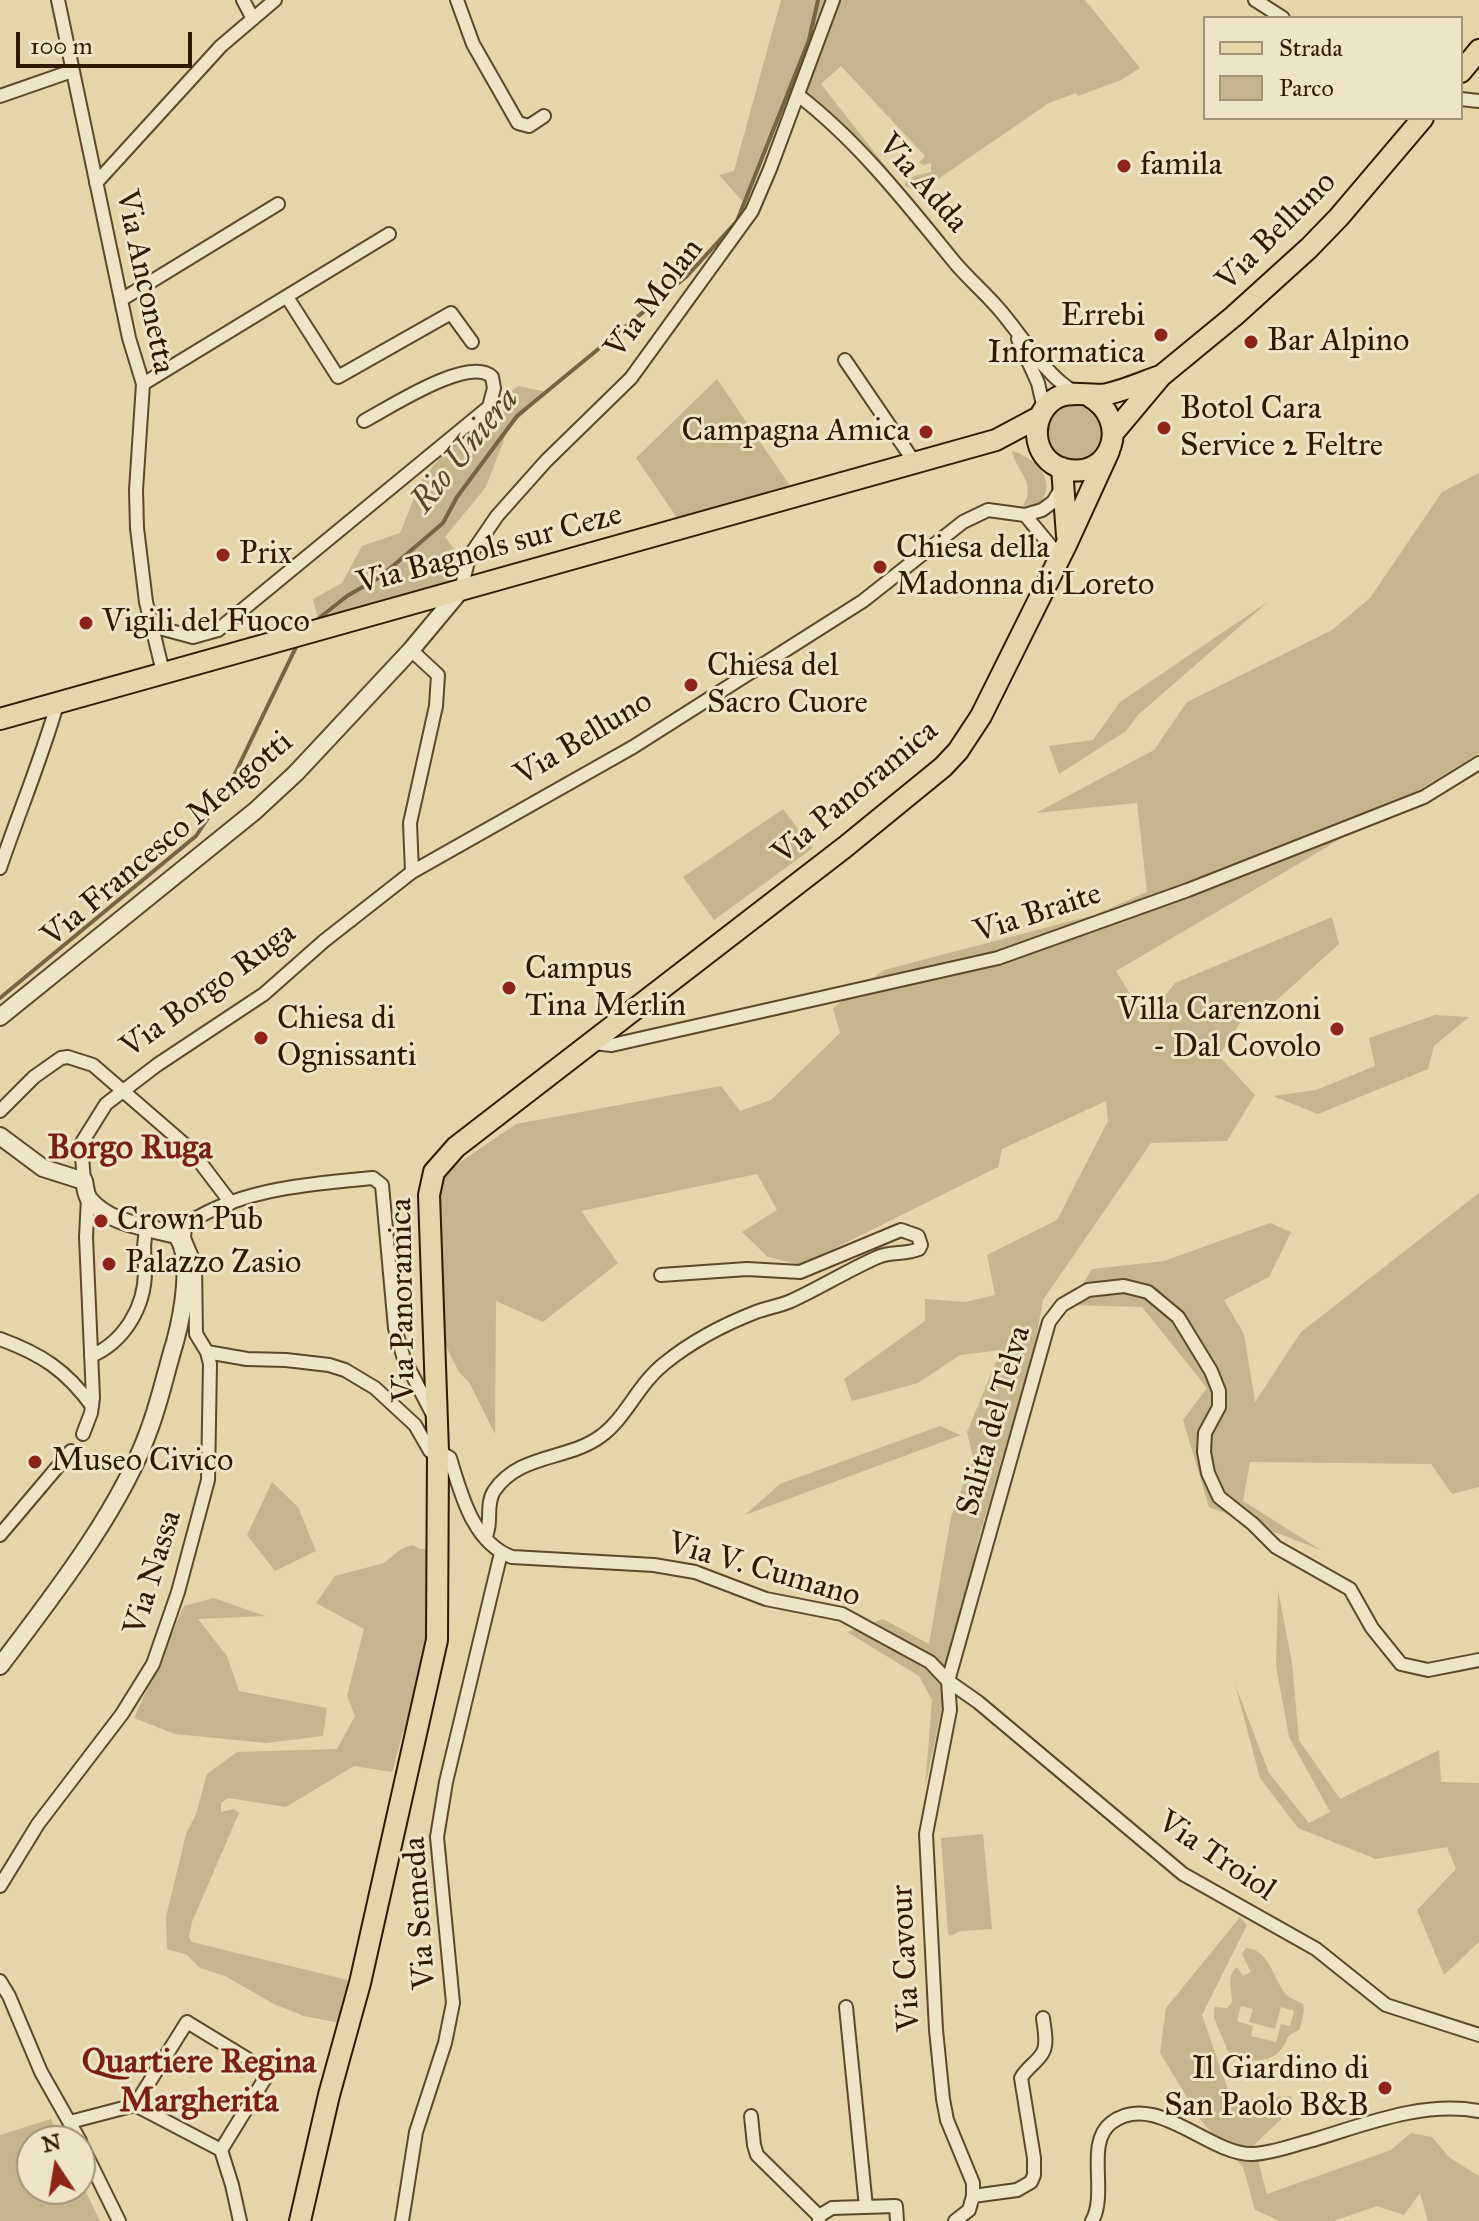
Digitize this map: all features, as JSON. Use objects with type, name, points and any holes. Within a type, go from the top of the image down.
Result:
[{"type":"main road","points":[[1463,70],[1479,50]]},
{"type":"main road","name":"Via Belluno","points":[[1063,474],[1089,468],[1100,461],[1161,376],[1309,248],[1421,120]]},
{"type":"main road","name":"Via Belluno","points":[[1042,413],[1056,398],[1107,394],[1161,376]]},
{"type":"main road","points":[[1083,395],[1107,410],[1111,442]]},
{"type":"main road","points":[[1042,413],[1037,438],[1040,449],[1063,474]]},
{"type":"main road","name":"Via Bagnols sur Ceze","points":[[0,719],[996,440],[1042,413]]},
{"type":"main road","name":"Via Bagnols sur Ceze","points":[[996,440],[1040,449]]},
{"type":"main road","name":"Via Panoramica","points":[[300,2221],[329,2095],[360,1983],[437,1640],[438,1451],[429,1195],[434,1172],[456,1147],[845,847],[943,767],[958,751],[981,716],[1063,550],[1111,442]]},
{"type":"main road","name":"Via Panoramica","points":[[1063,474],[1063,550]]},
{"type":"street","name":"Via Anconetta","points":[[58,0],[121,300],[143,384],[136,490],[137,528],[146,602],[163,672]]},
{"type":"street","points":[[243,0],[253,19]]},
{"type":"street","points":[[96,183],[221,46],[275,0]]},
{"type":"street","points":[[457,0],[473,44],[518,123],[529,126],[544,116]]},
{"type":"street","name":"Via Molan","points":[[461,590],[469,557],[484,533],[546,461],[631,378],[752,211],[833,0]]},
{"type":"street","points":[[1255,0],[1280,16]]},
{"type":"street","points":[[0,96],[72,71]]},
{"type":"street","name":"Via Adda","points":[[798,95],[822,114],[914,209],[958,266],[1002,312],[1059,382],[1083,395]]},
{"type":"street","points":[[121,300],[278,204]]},
{"type":"street","points":[[143,384],[389,234]]},
{"type":"street","points":[[287,297],[338,377],[451,313],[472,342]]},
{"type":"street","name":"Via Adda","points":[[1002,312],[1033,371],[1042,413]]},
{"type":"street","points":[[845,360],[915,463]]},
{"type":"street","points":[[152,626],[193,637],[218,630],[489,407],[494,388],[492,377],[480,371],[460,372],[364,421]]},
{"type":"street","points":[[1025,515],[1042,510],[1053,502],[1063,474]]},
{"type":"street","name":"Via Belluno","points":[[412,872],[633,747],[863,601],[963,522],[988,510],[1025,515]]},
{"type":"street","points":[[1025,515],[1063,550]]},
{"type":"street","name":"Via Francesco Mengotti","points":[[0,1017],[255,811],[296,773],[411,650],[461,590]]},
{"type":"street","points":[[411,650],[438,675],[436,706],[410,823],[412,872]]},
{"type":"street","points":[[0,868],[23,797],[44,750],[58,701]]},
{"type":"street","name":"Via Braite","points":[[592,1043],[612,1045],[998,958],[1188,890],[1424,797],[1479,763]]},
{"type":"street","name":"Via Borgo Ruga","points":[[84,1181],[81,1144],[106,1104],[121,1090],[264,994],[324,941],[412,872]]},
{"type":"street","points":[[0,1111],[34,1077],[61,1058],[68,1057],[93,1065],[190,1149],[231,1203]]},
{"type":"street","points":[[0,1136],[43,1168],[84,1181],[88,1198],[86,1237],[92,1406],[83,1434]]},
{"type":"street","points":[[88,1198],[128,1222],[180,1234],[231,1203],[270,1189],[360,1179],[378,1180],[382,1185],[395,1328],[408,1368],[437,1422]]},
{"type":"street","points":[[91,1356],[114,1344],[137,1309],[145,1269],[142,1255],[147,1228]]},
{"type":"street","points":[[485,1538],[493,1492],[508,1475],[529,1462],[583,1448],[602,1436],[615,1423],[638,1388],[665,1363],[746,1316],[809,1293],[881,1255],[906,1255],[921,1245],[918,1236],[901,1230],[800,1272],[747,1269],[661,1275]]},
{"type":"street","points":[[0,1666],[57,1590],[123,1488],[149,1431],[184,1311],[180,1234]]},
{"type":"street","name":"Via Nassa","points":[[0,1886],[38,1824],[122,1714],[153,1664],[178,1592],[208,1480],[211,1407],[207,1352],[196,1334],[195,1264],[180,1234]]},
{"type":"street","name":"Salita del Telva","points":[[948,1681],[1049,1322],[1062,1305],[1088,1290],[1124,1286],[1148,1292],[1178,1317],[1211,1371],[1219,1391],[1219,1407],[1205,1433],[1204,1452],[1208,1473],[1219,1497],[1276,1547],[1350,1589],[1372,1628],[1401,1664],[1428,1670],[1479,1660]]},
{"type":"street","points":[[0,1339],[30,1351],[57,1367],[92,1406]]},
{"type":"street","points":[[207,1352],[247,1359],[329,1365],[345,1370],[375,1388],[415,1425],[430,1451],[438,1451],[450,1458],[461,1494],[478,1529],[501,1553]]},
{"type":"street","points":[[0,1535],[71,1451]]},
{"type":"street","name":"Via V. Cumano","points":[[501,1553],[512,1557],[643,1563],[695,1572],[766,1599],[842,1614],[930,1662],[948,1681]]},
{"type":"street","name":"Via Semeda","points":[[402,2221],[416,2132],[445,2043],[453,2003],[437,1837],[446,1782],[501,1553]]},
{"type":"street","name":"Via Troiol","points":[[948,1681],[978,1702],[1183,1874],[1316,1949],[1386,2005],[1479,2035]]},
{"type":"street","name":"Via Cavour","points":[[948,1681],[950,1710],[926,1834],[929,1920],[943,2099],[947,2120],[973,2183],[973,2196]]},
{"type":"street","points":[[0,1981],[41,2072],[72,2125]]},
{"type":"street","name":"Via Cavour","points":[[846,2007],[866,2207]]},
{"type":"street","points":[[955,2221],[969,2210],[973,2196],[1017,2190],[1031,2182],[1034,2158],[1021,2078],[1031,2063],[1042,2055],[1045,2047],[1043,2018]]},
{"type":"street","points":[[135,2105],[187,2022],[269,2072],[221,2150]]},
{"type":"street","points":[[70,2122],[135,2105],[221,2150],[240,2221]]},
{"type":"street","points":[[1092,2221],[1098,2210],[1099,2143],[1112,2122],[1124,2117],[1140,2114],[1167,2119],[1227,2148],[1252,2154],[1275,2151],[1401,2114],[1435,2109],[1479,2111]]},
{"type":"street","points":[[751,2116],[757,2155],[819,2218],[832,2208],[896,2206],[897,2221]]},
{"type":"street","points":[[96,2174],[119,2221]]},
{"type":"green space","points":[[781,0],[1085,0],[1140,68],[1121,80],[1049,103],[925,188],[913,190],[905,183],[914,176],[931,172],[931,163],[919,163],[925,156],[841,66],[821,84],[897,181],[829,118],[788,93],[744,203],[719,175],[734,171]]},
{"type":"green space","points":[[717,379],[793,490],[680,522],[636,458]]},
{"type":"green space","points":[[518,386],[546,392],[508,429],[486,487],[445,537],[461,558],[454,584],[318,618],[313,599],[342,583],[362,546],[400,533],[421,481],[467,425]]},
{"type":"green space","points":[[1075,404],[1095,412],[1103,432],[1095,452],[1075,460],[1055,452],[1047,432],[1055,412]]},
{"type":"green space","points":[[1012,451],[1029,459],[1042,471],[1046,487],[1039,504],[1023,506],[1027,498],[1027,484]]},
{"type":"green space","points":[[1479,473],[1479,753],[1116,971],[1146,1020],[1175,983],[1332,917],[1339,944],[1269,1007],[1242,1020],[1219,1056],[1255,1095],[1227,1141],[1151,1143],[1043,1300],[1034,1349],[978,1541],[925,1787],[932,1700],[919,1676],[847,1632],[883,1619],[929,1644],[951,1517],[973,1458],[967,1432],[1001,1350],[960,1355],[918,1383],[852,1401],[844,1379],[925,1321],[925,1299],[965,1302],[995,1295],[987,1255],[1057,1220],[1108,1121],[1106,1101],[1002,1149],[998,1167],[801,1265],[768,1257],[742,1232],[777,1210],[757,1174],[581,1211],[618,1263],[543,1322],[496,1301],[495,1434],[469,1382],[459,1372],[443,1340],[442,1238],[438,1201],[440,1176],[516,1124],[721,1086],[740,1111],[771,1100],[840,1033],[833,1008],[884,970],[1094,915],[1147,892],[1137,803],[1036,813],[1154,750],[1187,702],[1332,630],[1370,598],[1442,492]]},
{"type":"green space","points":[[1269,601],[1138,715],[1126,731],[1059,774],[1049,746],[1093,740],[1120,702]]},
{"type":"green space","points":[[783,809],[813,848],[714,920],[683,877]]},
{"type":"green space","points":[[1435,1015],[1469,1017],[1434,1046],[1428,1069],[1318,1114],[1273,1096],[1316,1090],[1375,1066],[1369,1038]]},
{"type":"green space","points":[[1479,1193],[1479,1487],[1452,1494],[1431,1464],[1250,1462],[1243,1501],[1321,1550],[1209,1507],[1183,1420],[1207,1388],[1142,1307],[1070,1305],[1092,1269],[1164,1261],[1270,1223],[1291,1232],[1269,1277],[1224,1300],[1244,1334],[1255,1402],[1301,1332]]},
{"type":"green space","points":[[940,1426],[961,1435],[745,1515],[780,1484]]},
{"type":"green space","points":[[272,1482],[298,1507],[316,1551],[275,1571],[247,1535]]},
{"type":"green space","points":[[412,1545],[429,1549],[429,1634],[409,1726],[403,1732],[392,1772],[354,1766],[286,1807],[228,1798],[221,1803],[221,1812],[234,1809],[239,1813],[192,1922],[189,1937],[192,1942],[352,1981],[340,2023],[304,2016],[274,2004],[225,1976],[200,1968],[187,1955],[167,1949],[166,1917],[186,1834],[196,1814],[207,1774],[237,1752],[337,1749],[355,1716],[347,1696],[364,1629],[316,1603],[335,1576],[384,1563],[401,1549]]},
{"type":"green space","points":[[1278,1590],[1292,1663],[1299,1740],[1340,1799],[1439,1750],[1441,1782],[1479,1783],[1479,1942],[1444,1975],[1417,1910],[1456,1869],[1447,1847],[1376,1859],[1298,1828],[1260,1778],[1235,1684],[1269,1773],[1309,1823],[1330,1812],[1289,1737],[1276,1666]]},
{"type":"green space","points":[[214,1598],[265,1616],[198,1619],[227,1656],[239,1691],[327,1708],[323,1736],[266,1743],[175,1734],[134,1718],[184,1606]]},
{"type":"green space","points":[[983,1834],[992,1929],[961,1931],[950,1936],[941,1838]]},
{"type":"green space","points":[[1240,1917],[1247,1925],[1202,2015],[1232,2101],[1291,2096],[1295,2106],[1254,2145],[1267,2194],[1391,2150],[1411,2133],[1432,2137],[1450,2158],[1479,2176],[1479,2221],[1428,2221],[1420,2193],[1404,2215],[1377,2206],[1334,2221],[1280,2221],[1255,2210],[1243,2167],[1202,2122],[1160,2053],[1166,2008]]},
{"type":"green space","points":[[1246,1948],[1261,1954],[1286,1994],[1303,2004],[1300,2029],[1289,2036],[1278,2053],[1265,2059],[1250,2060],[1229,2054],[1214,2018],[1214,2007],[1227,2008],[1232,2002],[1231,1978],[1234,1970],[1237,1967],[1243,1976],[1251,1972],[1242,1954]],"holes":[[[1241,2006],[1253,2009],[1249,2022],[1275,2029],[1281,2007],[1294,2011],[1290,2026],[1281,2024],[1276,2042],[1251,2036],[1253,2026],[1237,2021]]]},
{"type":"green space","points":[[51,2119],[54,2125],[32,2125]]},
{"type":"green space","points":[[16,2130],[16,2205],[92,2205],[100,2221],[0,2221],[0,2135]]},
{"type":"waterway","name":"Rio Uniera","points":[[313,623],[347,596],[380,577],[443,523],[457,497],[517,416],[687,276],[737,221],[809,40],[818,0]]},
{"type":"waterway","name":"Rio Uniera","points":[[0,998],[196,836],[228,788],[298,643]]},
{"type":"place","name":"famila","points":[[1124,166]]},
{"type":"place","name":"Errebi Informatica","points":[[1161,335]]},
{"type":"place","name":"Bar Alpino","points":[[1251,342]]},
{"type":"place","name":"Botol Cara Service 2 Feltre","points":[[1164,428]]},
{"type":"place","name":"Campagna Amica","points":[[926,432]]},
{"type":"place","name":"Prix","points":[[223,555]]},
{"type":"place","name":"Chiesa della Madonna di Loreto","points":[[880,567]]},
{"type":"place","name":"Vigili del Fuoco","points":[[86,623]]},
{"type":"place","name":"Chiesa del Sacro Cuore","points":[[691,685]]},
{"type":"place","name":"Campus Tina Merlin","points":[[509,988]]},
{"type":"place","name":"Villa Carenzoni - Dal Covolo","points":[[1337,1029]]},
{"type":"place","name":"Chiesa di Ognissanti","points":[[261,1038]]},
{"type":"place","name":"Crown Pub","points":[[101,1221]]},
{"type":"place","name":"Palazzo Zasio","points":[[109,1264]]},
{"type":"place","name":"Museo Civico","points":[[35,1462]]},
{"type":"place","name":"Il Giardino di San Paolo B&B","points":[[1385,2088]]},
{"type":"district","name":"Borgo Ruga","points":[[130,1150]]},
{"type":"district","name":"Quartiere Regina Margherita","points":[[199,2084]]}]
